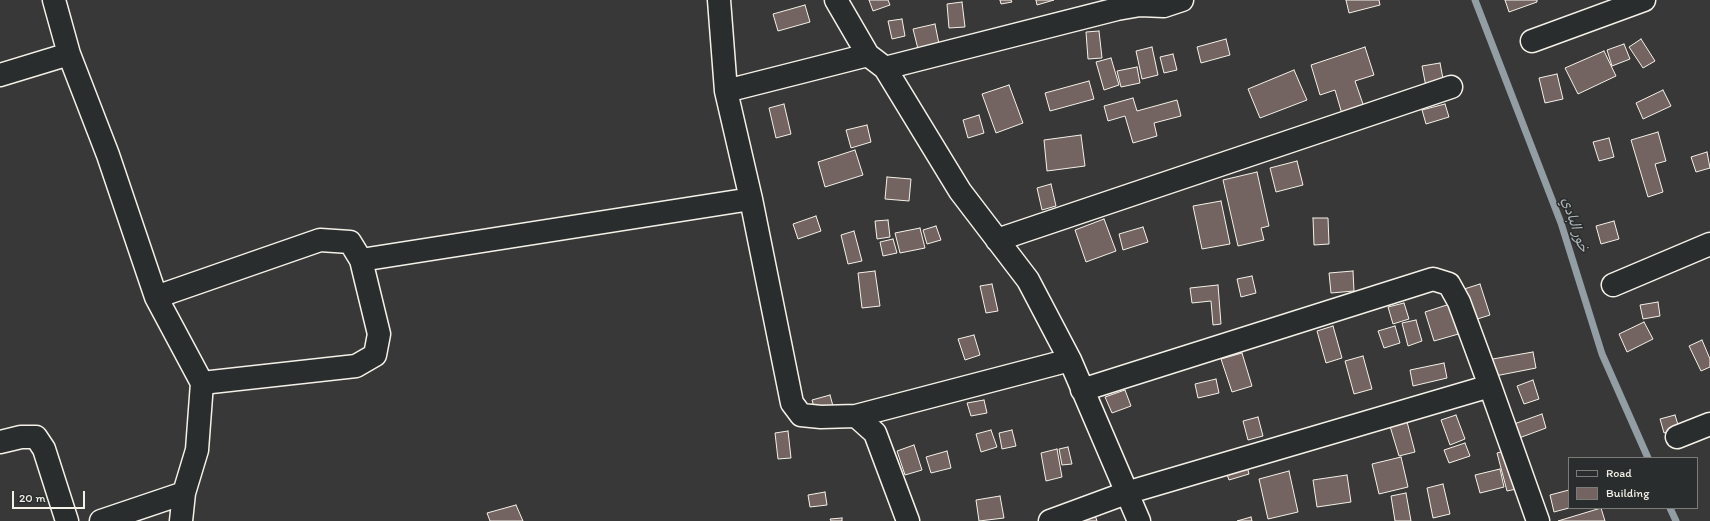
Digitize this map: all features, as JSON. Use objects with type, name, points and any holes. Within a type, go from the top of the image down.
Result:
[{"type":"street","points":[[54,0],[69,54],[108,155],[156,297],[202,383],[197,450],[184,493],[181,521]]},
{"type":"street","points":[[719,0],[726,91],[751,199],[792,403],[801,415],[822,417],[856,416],[1070,360]]},
{"type":"street","points":[[836,0],[960,191],[1028,280],[1070,360],[1139,521]]},
{"type":"street","points":[[726,91],[876,62],[1117,9],[1140,5],[1164,6],[1182,0]]},
{"type":"street","points":[[1532,41],[1644,0]]},
{"type":"street","points":[[0,75],[69,54]]},
{"type":"street","points":[[996,240],[1452,87]]},
{"type":"street","points":[[361,260],[751,199]]},
{"type":"street","points":[[156,297],[320,240],[350,242],[361,260],[379,334],[375,355],[356,366],[202,383]]},
{"type":"street","points":[[1613,285],[1710,244]]},
{"type":"street","points":[[1082,390],[1433,279],[1449,284],[1459,302],[1538,521]]},
{"type":"street","points":[[1050,521],[1126,493],[1490,386]]},
{"type":"street","points":[[856,416],[875,433],[908,521]]},
{"type":"street","points":[[1677,436],[1710,424]]},
{"type":"street","points":[[0,442],[21,437],[36,437],[44,450],[67,521]]},
{"type":"street","points":[[100,521],[184,493]]},
{"type":"building","points":[[869,0],[888,0],[890,5],[873,11]]},
{"type":"building","points":[[1000,0],[1011,0],[1012,2],[1001,4]]},
{"type":"building","points":[[1036,0],[1054,0],[1037,5]]},
{"type":"building","points":[[1346,0],[1379,0],[1380,5],[1349,13]]},
{"type":"building","points":[[1505,0],[1537,0],[1537,2],[1509,12]]},
{"type":"building","points":[[962,2],[965,27],[949,28],[947,4]]},
{"type":"building","points":[[805,5],[810,22],[778,31],[773,14]]},
{"type":"building","points":[[902,19],[905,36],[892,39],[888,21]]},
{"type":"building","points":[[935,24],[939,44],[918,49],[913,29]]},
{"type":"building","points":[[1099,31],[1102,58],[1088,59],[1086,32]]},
{"type":"building","points":[[1226,39],[1230,55],[1201,63],[1197,47]]},
{"type":"building","points":[[1641,39],[1655,61],[1643,68],[1629,47]]},
{"type":"building","points":[[1624,44],[1630,59],[1612,66],[1607,50]]},
{"type":"building","points":[[1152,47],[1158,75],[1142,79],[1136,51]]},
{"type":"building","points":[[1365,47],[1374,75],[1355,81],[1364,107],[1342,114],[1335,90],[1320,95],[1311,65]]},
{"type":"building","points":[[1604,51],[1616,76],[1578,94],[1565,68]]},
{"type":"building","points":[[1173,54],[1177,70],[1164,73],[1160,57]]},
{"type":"building","points":[[1111,58],[1119,85],[1104,90],[1096,62]]},
{"type":"building","points":[[1440,63],[1444,84],[1426,87],[1422,66]]},
{"type":"building","points":[[1137,67],[1140,83],[1121,87],[1117,71]]},
{"type":"building","points":[[1294,70],[1307,100],[1260,118],[1248,89]]},
{"type":"building","points":[[1557,74],[1563,99],[1545,103],[1539,78]]},
{"type":"building","points":[[1089,81],[1094,99],[1050,111],[1045,93]]},
{"type":"building","points":[[1009,85],[1023,123],[996,133],[982,94]]},
{"type":"building","points":[[1663,90],[1671,106],[1643,119],[1636,103]]},
{"type":"building","points":[[1133,98],[1137,111],[1177,100],[1181,116],[1154,123],[1157,136],[1133,143],[1125,116],[1108,121],[1104,106]]},
{"type":"building","points":[[784,104],[791,134],[776,138],[769,108]]},
{"type":"building","points":[[1445,104],[1449,117],[1426,124],[1422,110]]},
{"type":"building","points":[[979,115],[984,133],[968,138],[963,120]]},
{"type":"building","points":[[867,125],[871,142],[851,148],[846,130]]},
{"type":"building","points":[[1658,132],[1666,161],[1655,164],[1663,192],[1648,197],[1631,140]]},
{"type":"building","points":[[1081,135],[1085,166],[1047,171],[1044,140]]},
{"type":"building","points":[[1609,138],[1614,157],[1599,161],[1593,142]]},
{"type":"building","points":[[855,150],[863,175],[825,187],[818,162]]},
{"type":"building","points":[[1707,152],[1710,168],[1696,172],[1691,157]]},
{"type":"building","points":[[1297,161],[1303,185],[1276,192],[1270,168]]},
{"type":"building","points":[[1257,172],[1269,226],[1261,228],[1264,240],[1238,246],[1223,180]]},
{"type":"building","points":[[887,177],[911,179],[909,201],[885,199]]},
{"type":"building","points":[[1051,184],[1056,206],[1042,210],[1037,188]]},
{"type":"building","points":[[1221,201],[1230,244],[1202,249],[1193,206]]},
{"type":"building","points":[[816,216],[821,231],[798,239],[793,224]]},
{"type":"building","points":[[1313,218],[1328,218],[1329,244],[1314,245]]},
{"type":"building","points":[[1104,219],[1116,251],[1086,262],[1075,230]]},
{"type":"building","points":[[888,220],[890,237],[877,239],[875,221]]},
{"type":"building","points":[[1614,221],[1619,239],[1601,244],[1596,226]]},
{"type":"building","points":[[936,226],[941,240],[927,244],[923,230]]},
{"type":"building","points":[[1143,227],[1148,242],[1123,250],[1119,234]]},
{"type":"building","points":[[920,228],[925,248],[900,253],[895,233]]},
{"type":"building","points":[[854,231],[862,261],[848,264],[841,235]]},
{"type":"building","points":[[893,239],[897,253],[883,256],[880,242]]},
{"type":"building","points":[[875,271],[880,306],[862,308],[858,273]]},
{"type":"building","points":[[1353,271],[1354,291],[1331,293],[1329,273]]},
{"type":"building","points":[[1252,276],[1256,293],[1241,297],[1237,279]]},
{"type":"building","points":[[992,284],[998,311],[986,313],[980,286]]},
{"type":"building","points":[[1480,284],[1490,315],[1471,321],[1461,290]]},
{"type":"building","points":[[1218,285],[1221,324],[1213,325],[1211,301],[1192,303],[1190,288]]},
{"type":"building","points":[[1658,302],[1660,316],[1643,319],[1640,305]]},
{"type":"building","points":[[1404,303],[1409,319],[1393,324],[1388,307]]},
{"type":"building","points":[[1453,303],[1462,333],[1434,341],[1425,312]]},
{"type":"building","points":[[1416,320],[1422,341],[1408,346],[1402,323]]},
{"type":"building","points":[[1644,322],[1653,339],[1627,352],[1619,334]]},
{"type":"building","points":[[1333,326],[1342,358],[1326,363],[1317,331]]},
{"type":"building","points":[[1395,326],[1400,343],[1384,348],[1378,331]]},
{"type":"building","points":[[974,335],[980,355],[965,360],[958,339]]},
{"type":"building","points":[[1702,340],[1710,359],[1710,367],[1701,371],[1689,346]]},
{"type":"building","points":[[1533,352],[1536,368],[1490,377],[1487,360]]},
{"type":"building","points":[[1242,353],[1252,386],[1232,392],[1221,359]]},
{"type":"building","points":[[1363,356],[1372,389],[1354,394],[1345,361]]},
{"type":"building","points":[[1444,363],[1447,378],[1413,386],[1410,370]]},
{"type":"building","points":[[1216,379],[1219,393],[1198,398],[1195,384]]},
{"type":"building","points":[[1533,380],[1539,399],[1524,404],[1517,386]]},
{"type":"building","points":[[1125,390],[1131,406],[1112,413],[1105,397]]},
{"type":"building","points":[[830,395],[833,406],[815,411],[812,400]]},
{"type":"building","points":[[984,400],[987,413],[971,416],[967,403]]},
{"type":"building","points":[[1542,414],[1546,428],[1519,438],[1514,424]]},
{"type":"building","points":[[1456,415],[1465,439],[1450,445],[1441,420]]},
{"type":"building","points":[[1675,415],[1679,428],[1664,433],[1660,419]]},
{"type":"building","points":[[1258,417],[1263,436],[1248,440],[1243,421]]},
{"type":"building","points":[[1406,418],[1415,452],[1399,456],[1389,423]]},
{"type":"building","points":[[991,430],[997,447],[981,452],[976,434]]},
{"type":"building","points":[[1012,430],[1016,446],[1002,449],[999,433]]},
{"type":"building","points":[[788,431],[791,458],[778,459],[775,433]]},
{"type":"building","points":[[1465,443],[1470,456],[1449,463],[1444,450]]},
{"type":"building","points":[[914,445],[922,470],[905,475],[897,451]]},
{"type":"building","points":[[1068,447],[1072,464],[1062,465],[1059,449]]},
{"type":"building","points":[[1057,449],[1062,477],[1046,481],[1041,453]]},
{"type":"building","points":[[1512,449],[1521,488],[1507,491],[1497,453]]},
{"type":"building","points":[[947,451],[951,468],[931,473],[926,457]]},
{"type":"building","points":[[1401,457],[1408,487],[1379,494],[1372,464]]},
{"type":"building","points":[[1246,462],[1249,474],[1229,480],[1225,469]]},
{"type":"building","points":[[1500,469],[1504,487],[1480,493],[1475,475]]},
{"type":"building","points":[[1289,471],[1298,512],[1268,519],[1259,479]]},
{"type":"building","points":[[1347,475],[1351,502],[1317,507],[1313,480]]},
{"type":"building","points":[[1443,484],[1450,514],[1433,518],[1427,488]]},
{"type":"building","points":[[1568,490],[1568,508],[1554,512],[1550,495]]},
{"type":"building","points":[[825,492],[827,505],[810,507],[808,495]]},
{"type":"building","points":[[1406,493],[1411,521],[1395,521],[1391,496]]},
{"type":"building","points":[[1000,496],[1004,518],[979,521],[976,500]]},
{"type":"building","points":[[516,505],[523,521],[490,521],[487,513]]},
{"type":"building","points":[[1601,509],[1605,521],[1558,521]]},
{"type":"building","points":[[1095,515],[1097,521],[1070,521]]},
{"type":"building","points":[[1251,517],[1252,521],[1237,521]]},
{"type":"building","points":[[842,518],[842,521],[831,521],[830,519]]},
{"type":"waterway","name":"خور البادي","points":[[1475,0],[1561,223],[1602,354],[1648,457]]},
{"type":"waterway","name":"خور البادي","points":[[1670,509],[1676,521]]}]
